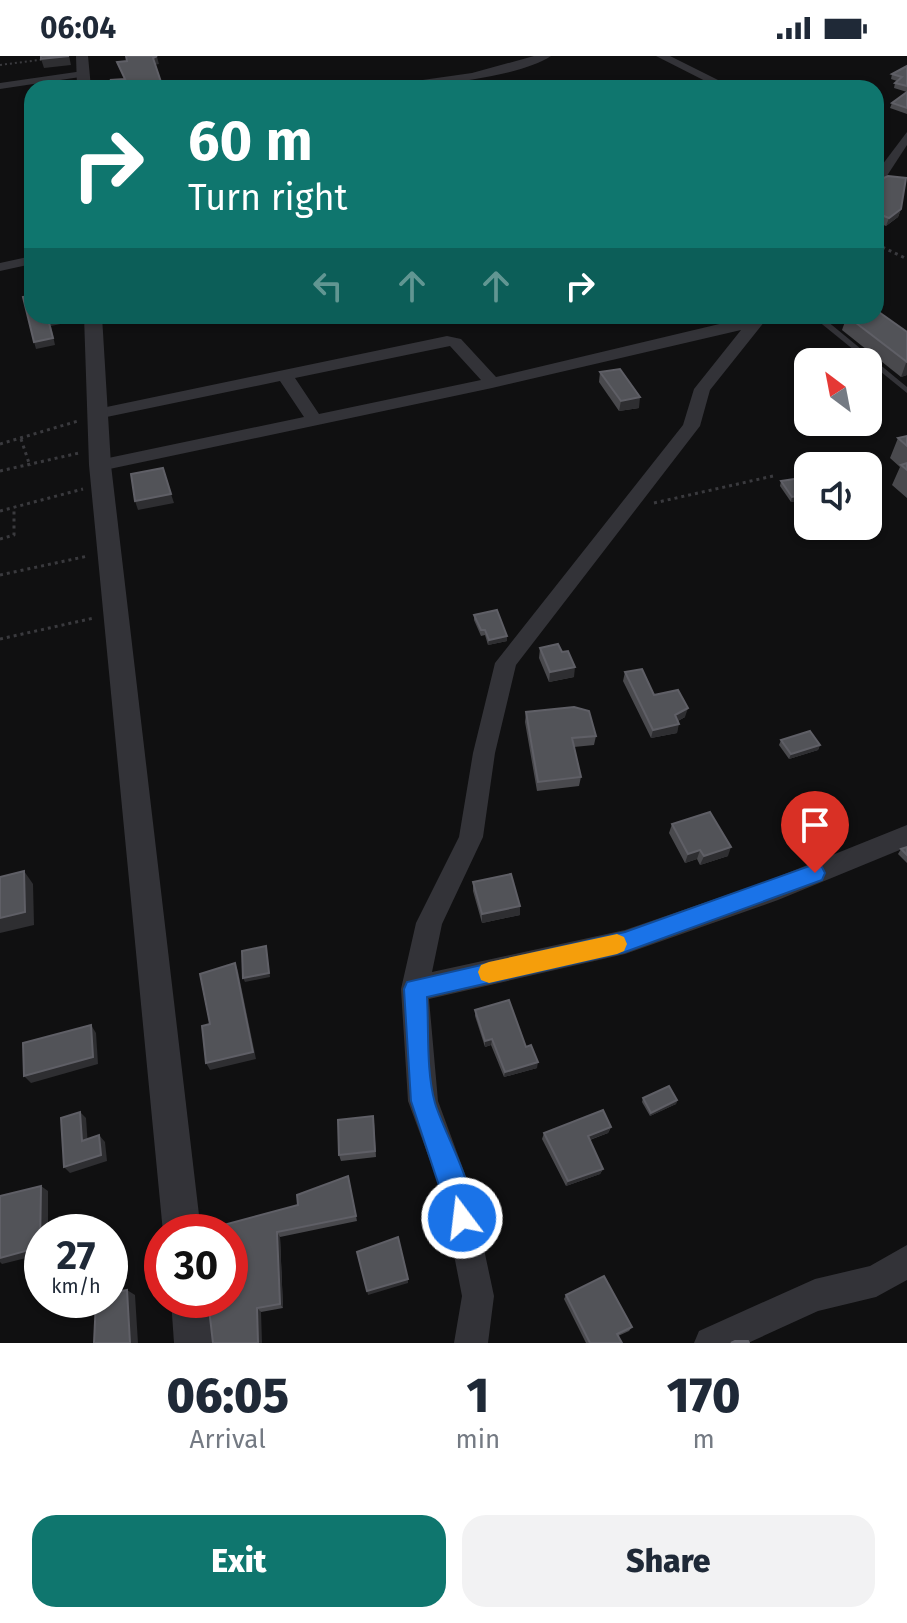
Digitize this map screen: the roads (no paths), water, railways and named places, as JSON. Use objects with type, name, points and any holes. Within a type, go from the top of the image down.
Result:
[{"type":"street","points":[[82,56],[84,80]]},
{"type":"street","points":[[439,80],[473,76],[546,56]]},
{"type":"street","points":[[661,56],[711,80]]},
{"type":"street","points":[[0,86],[24,85]]},
{"type":"street","points":[[884,171],[907,136]]},
{"type":"street","points":[[884,155],[893,158]]},
{"type":"street","points":[[0,267],[24,262]]},
{"type":"street","points":[[93,324],[100,465],[180,1214]]},
{"type":"street","points":[[100,465],[492,383],[740,324]]},
{"type":"street","points":[[471,1343],[478,1296],[457,1193],[423,1101],[415,989],[429,923],[471,837],[484,753],[506,663],[691,426],[702,389],[754,324]]},
{"type":"street","points":[[97,414],[450,341],[455,342],[492,383]]},
{"type":"street","points":[[286,377],[314,420]]},
{"type":"street","points":[[415,989],[625,942],[769,892],[907,836]]},
{"type":"street","points":[[711,1343],[815,1295],[876,1281],[907,1261]]},
{"type":"street","points":[[192,1318],[194,1343]]},
{"type":"lane","points":[[826,324],[907,391]]}]
